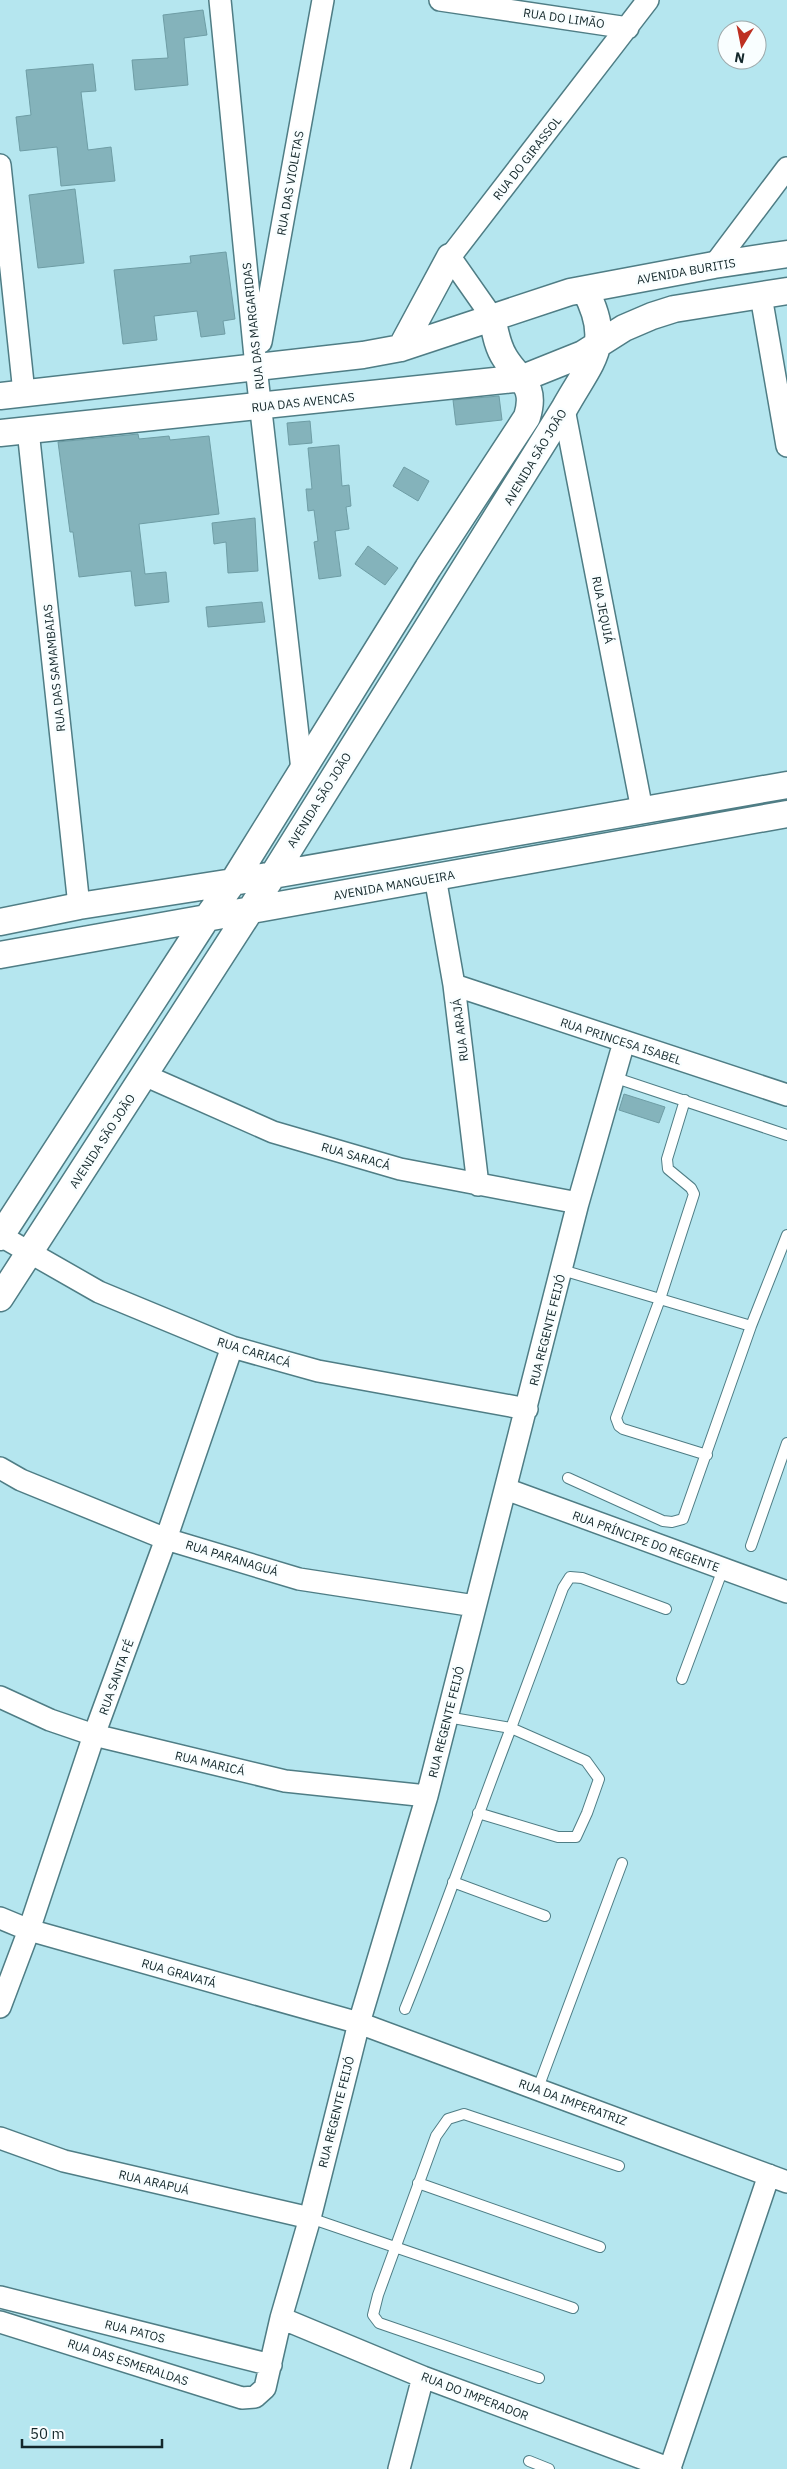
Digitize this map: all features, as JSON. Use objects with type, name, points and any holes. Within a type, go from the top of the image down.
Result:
[{"type":"street","name":"RUA DAS MARGARIDAS","points":[[220,0],[256,367],[302,770]]},
{"type":"street","name":"RUA DAS VIOLETAS","points":[[256,367],[324,0]]},
{"type":"street","name":"RUA DO LIMÃO","points":[[440,0],[628,28]]},
{"type":"street","name":"RUA DO GIRASSOL","points":[[450,258],[648,0]]},
{"type":"street","points":[[0,165],[12,394],[363,355],[401,348],[570,292],[585,290],[599,323],[599,345]]},
{"type":"street","points":[[714,265],[787,168]]},
{"type":"street","name":"AVENIDA BURITIS","points":[[585,290],[714,265],[787,254]]},
{"type":"street","points":[[0,1236],[206,919],[233,882],[428,568],[527,417],[531,405],[530,396],[523,378],[506,361],[499,347],[492,317],[450,258],[401,348]]},
{"type":"street","points":[[599,345],[624,328],[674,309],[787,291]]},
{"type":"street","points":[[761,296],[787,446]]},
{"type":"street","name":"RUA DAS AVENCAS","points":[[0,433],[523,378],[584,354],[599,345]]},
{"type":"street","name":"AVENIDA SÃO JOÃO","points":[[0,1298],[250,911],[564,409],[599,345]]},
{"type":"street","points":[[134,420],[135,380]]},
{"type":"street","name":"RUA JEQUIÁ","points":[[564,409],[642,810]]},
{"type":"street","name":"RUA DAS SAMAMBAIAS","points":[[28,430],[79,906]]},
{"type":"street","points":[[0,922],[79,906],[233,882],[787,785]]},
{"type":"street","name":"AVENIDA MANGUEIRA","points":[[0,955],[787,814]]},
{"type":"street","name":"RUA ARAJÁ","points":[[435,877],[454,985],[478,1185]]},
{"type":"street","name":"RUA PRINCESA ISABEL","points":[[454,985],[787,1096]]},
{"type":"street","name":"RUA REGENTE FEIJÓ","points":[[256,2397],[265,2388],[281,2318],[310,2218],[359,2023],[427,1796],[578,1203],[624,1042]]},
{"type":"street","name":"RUA SARACÁ","points":[[144,1075],[272,1132],[400,1169],[578,1203]]},
{"type":"street","name":"RUA CARIACÁ","points":[[0,1236],[99,1292],[232,1347],[318,1371],[527,1409]]},
{"type":"street","name":"RUA SANTA FÉ","points":[[0,2007],[29,1930],[94,1735],[166,1539],[232,1347]]},
{"type":"street","name":"RUA PARANAGUÁ","points":[[0,1468],[21,1480],[166,1539],[299,1579],[475,1606]]},
{"type":"street","name":"RUA PRÍNCIPE DO REGENTE","points":[[506,1489],[787,1592]]},
{"type":"street","name":"RUA MARICÁ","points":[[0,1697],[50,1720],[94,1735],[285,1781],[427,1796]]},
{"type":"street","name":"RUA GRAVATÁ","points":[[0,1918],[29,1930],[359,2023]]},
{"type":"street","name":"RUA DA IMPERATRIZ","points":[[359,2023],[778,2178]]},
{"type":"street","name":"RUA ARAPUÁ","points":[[0,2138],[64,2161],[310,2218]]},
{"type":"street","points":[[671,2469],[778,2178]]},
{"type":"street","name":"RUA PATOS","points":[[0,2297],[270,2365]]},
{"type":"street","name":"RUA DO IMPERADOR","points":[[281,2318],[423,2377],[671,2469]]},
{"type":"street","name":"RUA DAS ESMERALDAS","points":[[0,2322],[242,2398],[256,2397]]},
{"type":"street","points":[[398,2469],[423,2377]]},
{"type":"lane","points":[[613,1077],[787,1134]]},
{"type":"lane","points":[[685,1100],[667,1159],[668,1169],[691,1188],[694,1194],[660,1299],[616,1418],[619,1426],[623,1429],[707,1455]]},
{"type":"lane","points":[[568,1478],[663,1521],[672,1522],[683,1519],[751,1326],[787,1235]]},
{"type":"lane","points":[[562,1270],[751,1326]]},
{"type":"lane","points":[[751,1546],[787,1443]]},
{"type":"lane","points":[[682,1679],[723,1569]]},
{"type":"lane","points":[[406,2009],[432,1945],[478,1813],[512,1728],[563,1588],[570,1577],[582,1578],[666,1609]]},
{"type":"lane","points":[[447,1717],[512,1728],[586,1761],[599,1779],[576,1837],[558,1837],[478,1813]]},
{"type":"lane","points":[[538,2088],[622,1863]]},
{"type":"lane","points":[[453,1882],[545,1916]]},
{"type":"lane","points":[[539,2378],[379,2323],[373,2315],[418,2183],[436,2136],[448,2119],[464,2114],[618,2166]]},
{"type":"lane","points":[[418,2183],[600,2247]]},
{"type":"lane","points":[[310,2218],[573,2308]]},
{"type":"lane","points":[[529,2460],[548,2469]]},
{"type":"building","points":[[203,10],[207,35],[184,38],[188,85],[135,90],[132,60],[168,58],[163,15]]},
{"type":"building","points":[[93,64],[96,91],[81,92],[88,150],[111,147],[115,181],[61,186],[57,147],[20,151],[16,117],[31,115],[26,70]]},
{"type":"building","points":[[75,189],[84,263],[38,268],[29,195]]},
{"type":"building","points":[[226,252],[235,319],[223,321],[225,334],[201,337],[197,311],[154,316],[157,340],[123,344],[114,270],[191,263],[190,256]]},
{"type":"building","points":[[499,396],[502,420],[456,425],[453,400]]},
{"type":"building","points":[[310,421],[312,443],[289,445],[287,423]]},
{"type":"building","points":[[138,434],[139,439],[169,436],[170,440],[209,436],[219,514],[139,524],[145,574],[166,572],[169,602],[135,606],[131,571],[79,577],[73,532],[70,532],[58,442]]},
{"type":"building","points":[[339,445],[342,486],[349,485],[351,506],[346,507],[349,529],[335,531],[341,576],[319,579],[314,542],[318,541],[314,510],[308,511],[306,489],[312,489],[308,448]]},
{"type":"building","points":[[404,467],[429,481],[418,501],[393,486]]},
{"type":"building","points":[[255,518],[258,571],[228,573],[226,542],[214,544],[212,523]]},
{"type":"building","points":[[368,546],[398,568],[385,585],[355,564]]},
{"type":"building","points":[[262,602],[265,622],[208,627],[206,607]]},
{"type":"building","points":[[624,1094],[665,1107],[659,1123],[619,1110]]}]
